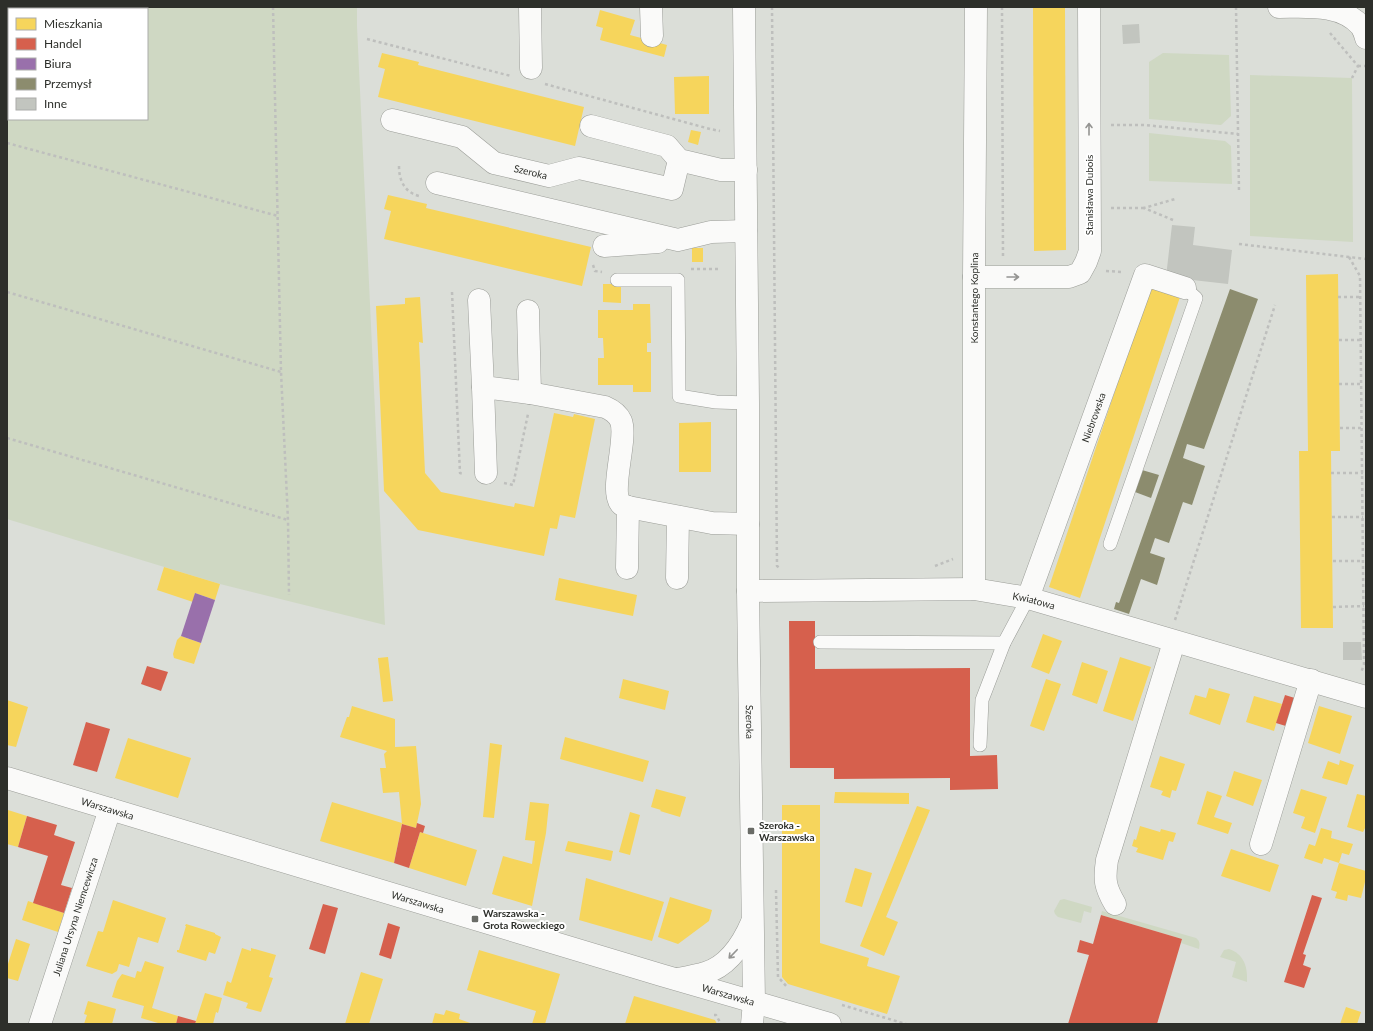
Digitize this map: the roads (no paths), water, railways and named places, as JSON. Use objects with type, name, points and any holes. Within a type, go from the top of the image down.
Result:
[{"type":"street","points":[[530,7],[531,68]]},
{"type":"street","points":[[651,7],[652,36]]},
{"type":"street","name":"Szeroka","points":[[744,7],[748,403],[748,591],[754,1002],[752,1024]]},
{"type":"street","name":"Konstantego Koplina","points":[[974,589],[976,7]]},
{"type":"street","name":"Stanisława Dubois","points":[[974,277],[1069,277],[1080,273],[1086,262],[1090,251],[1089,7]]},
{"type":"street","points":[[1279,7],[1310,7],[1332,10],[1348,16],[1362,27],[1366,38]]},
{"type":"street","name":"Szeroka","points":[[392,120],[462,137],[494,163],[549,176],[579,168],[672,188],[679,160]]},
{"type":"street","points":[[591,126],[667,146],[679,160],[721,170],[746,170]]},
{"type":"street","points":[[437,183],[678,240]]},
{"type":"street","points":[[604,246],[678,240],[711,232],[746,231]]},
{"type":"street","name":"Niebrowska","points":[[1028,598],[1145,275],[1185,288]]},
{"type":"street","points":[[479,300],[483,387],[484,476]]},
{"type":"street","points":[[528,311],[529,402]]},
{"type":"street","points":[[483,387],[529,402],[605,407],[614,411],[621,421],[623,433],[617,488],[618,498],[622,505],[678,517],[716,523],[748,524]]},
{"type":"street","points":[[627,568],[628,507]]},
{"type":"street","points":[[677,578],[678,517]]},
{"type":"street","name":"Kwiatowa","points":[[748,591],[974,589],[1028,598],[1366,697]]},
{"type":"street","points":[[1115,904],[1108,890],[1104,876],[1107,860],[1174,642]]},
{"type":"street","points":[[1261,844],[1310,680]]},
{"type":"street","name":"Warszawska","points":[[7,778],[830,1024]]},
{"type":"street","name":"Juliana Ursyna Niemcewicza","points":[[40,1024],[110,809]]},
{"type":"street","name":"Szeroka","points":[[676,979],[707,973],[723,963],[736,952],[745,938],[752,921]]},
{"type":"lane","points":[[617,280],[678,280],[679,396],[716,402],[748,403]]},
{"type":"lane","points":[[1110,544],[1196,298],[1185,288]]},
{"type":"lane","points":[[980,745],[982,700],[1004,643],[1028,598]]},
{"type":"lane","points":[[820,642],[1004,643]]},
{"type":"place","name":"Szeroka - Warszawska","points":[[751,831]]},
{"type":"place","name":"Warszawska - Grota Roweckiego","points":[[475,919]]}]
